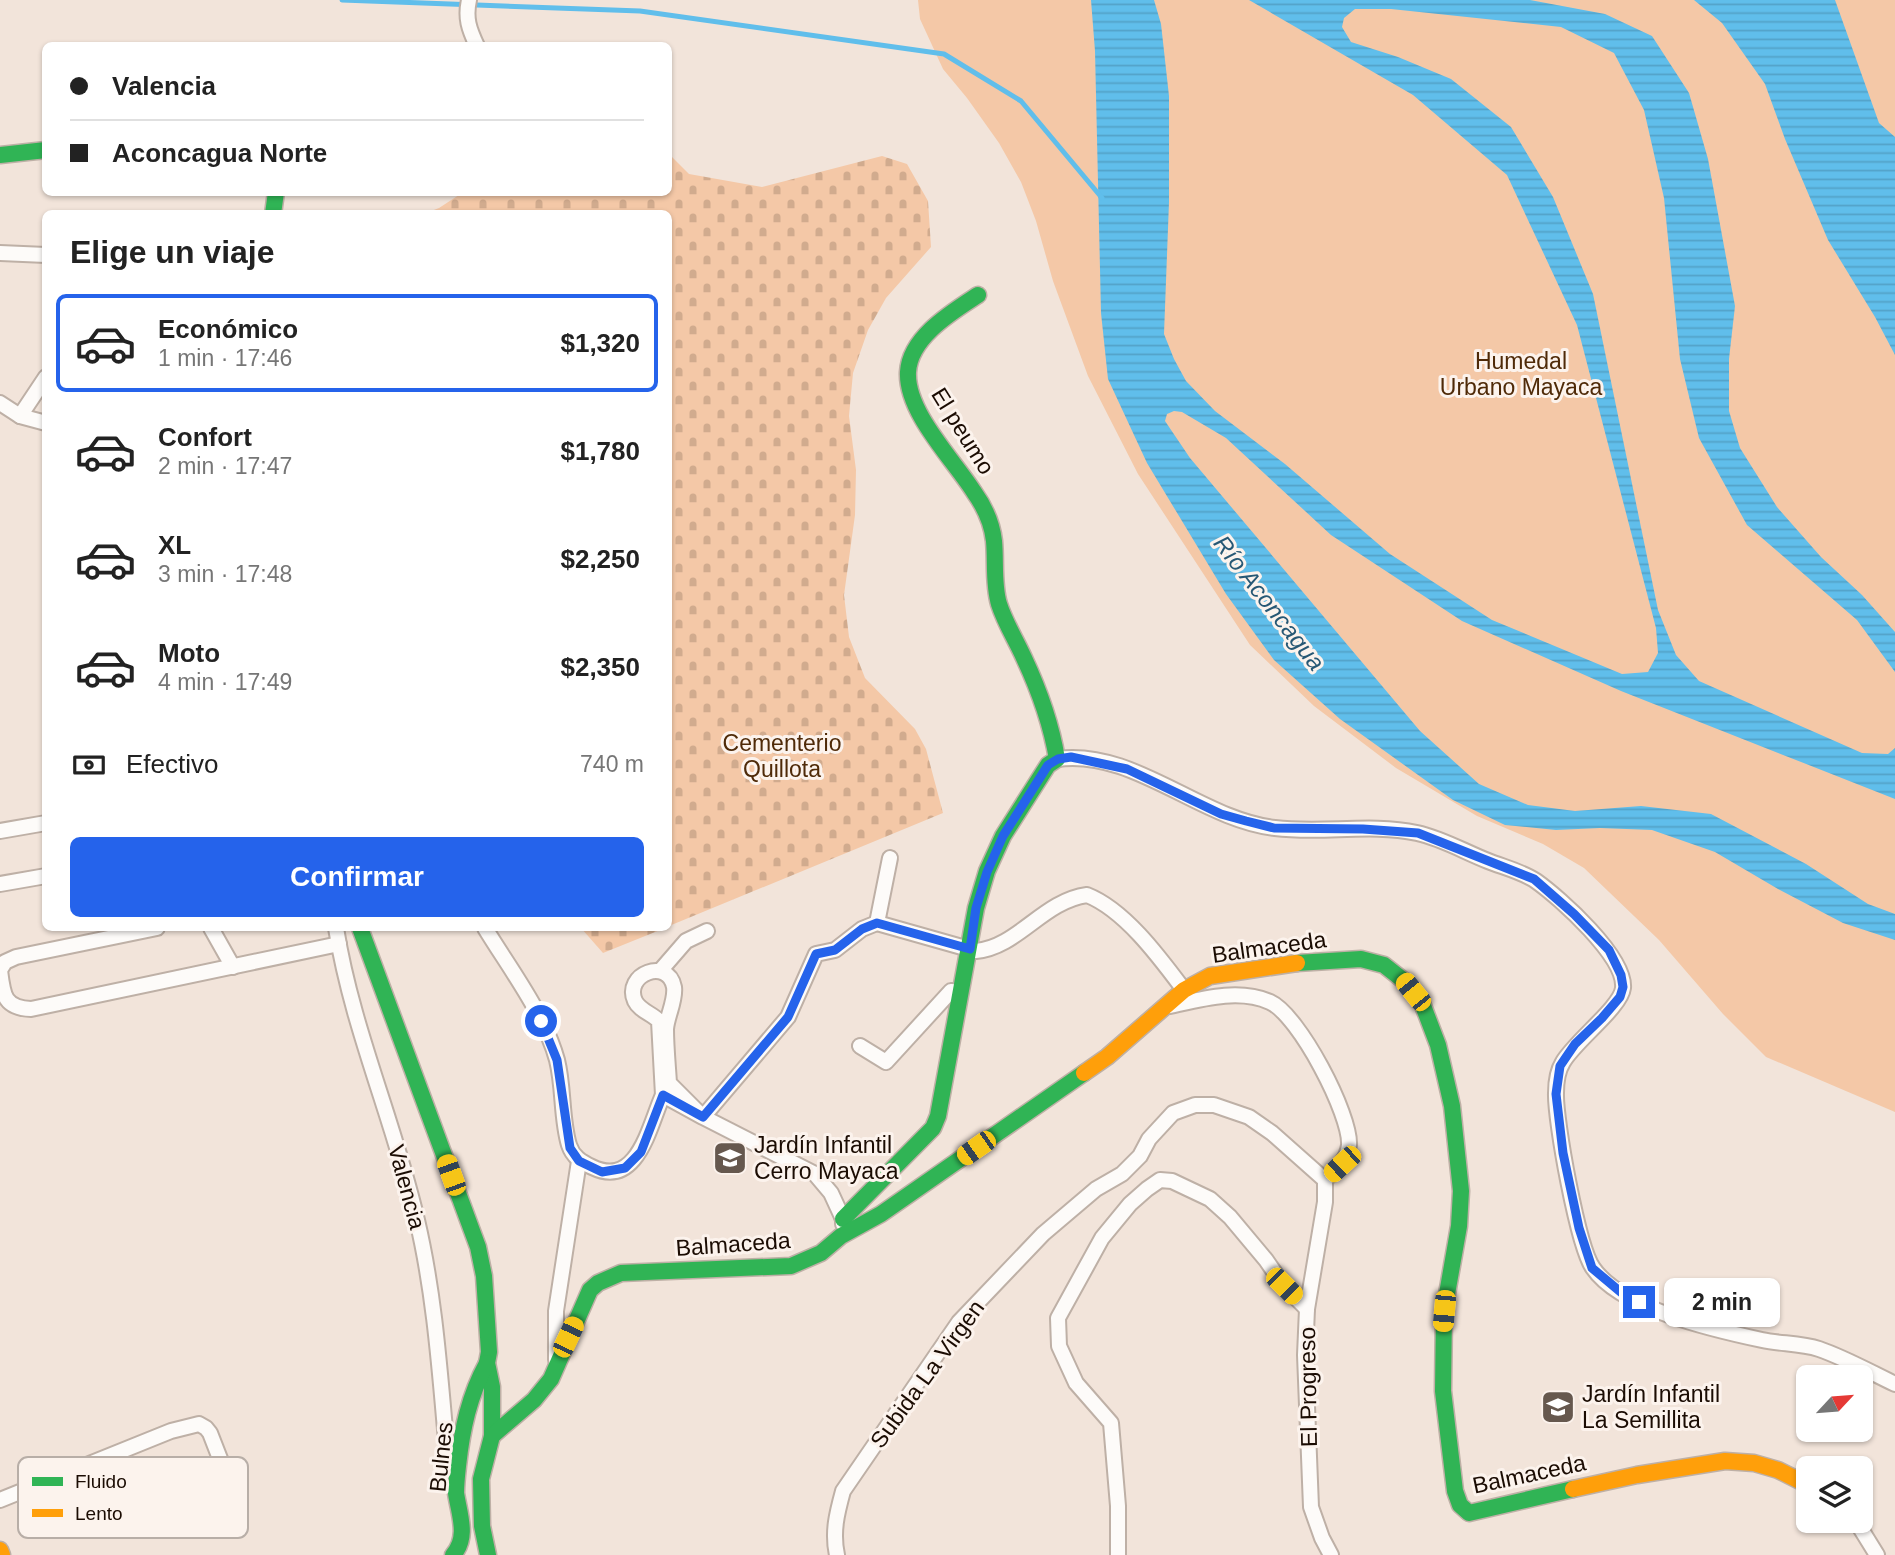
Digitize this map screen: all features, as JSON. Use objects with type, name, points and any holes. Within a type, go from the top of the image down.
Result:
[{"type":"street","points":[[469,0],[466,14],[468,28],[475,42]]},
{"type":"street","points":[[0,156],[42,151]]},
{"type":"street","points":[[0,253],[42,255]]},
{"type":"street","name":"El peumo","points":[[978,295],[954,310],[922,341],[912,355],[908,369],[908,386],[937,439],[982,505],[994,538],[998,603],[1044,704],[1058,759]]},
{"type":"street","points":[[20,416],[42,383]]},
{"type":"street","points":[[0,403],[20,416],[42,422]]},
{"type":"street","points":[[663,1095],[815,1174],[831,1193],[842,1227],[933,1128],[938,1116],[976,908],[992,860],[1048,765],[1058,759],[1071,757],[1127,769],[1221,814],[1274,828],[1418,833],[1534,879],[1609,950],[1621,975],[1623,987],[1620,997],[1575,1044],[1560,1066],[1556,1094],[1563,1153],[1579,1228],[1592,1268],[1623,1294],[1667,1315],[1762,1340],[1818,1349],[1895,1384]]},
{"type":"street","points":[[0,831],[42,824]]},
{"type":"street","points":[[877,923],[890,858]]},
{"type":"street","points":[[0,884],[42,877]]},
{"type":"street","points":[[703,1117],[788,1017],[816,954],[835,950],[862,929],[877,923],[976,951],[992,948],[1060,902],[1074,896],[1087,895],[1116,912],[1162,961],[1184,990]]},
{"type":"street","points":[[143,931],[16,957],[5,962],[1,974],[10,1005],[16,1009],[31,1009],[339,944]]},
{"type":"street","points":[[213,931],[233,967]]},
{"type":"street","name":"Valencia","points":[[337,931],[365,1052],[402,1161],[418,1221],[430,1286],[447,1452]]},
{"type":"street","points":[[361,931],[478,1247],[484,1276],[489,1352],[487,1363],[492,1387],[492,1436],[481,1479],[482,1525],[488,1555]]},
{"type":"street","points":[[487,931],[541,1021],[557,1060],[570,1148],[579,1161],[602,1172],[625,1168],[641,1152],[663,1095],[659,1021],[643,1011],[633,993],[639,977],[646,972],[660,971],[668,976],[674,985],[666,1028],[669,1083],[703,1117]]},
{"type":"street","points":[[660,971],[686,941],[707,931]]},
{"type":"street","name":"Balmaceda","points":[[492,1436],[534,1401],[556,1369],[590,1290],[607,1278],[621,1273],[791,1266],[821,1252],[842,1227],[890,1207],[1096,1065],[1184,990],[1210,976],[1296,962],[1362,959],[1384,965],[1394,971],[1422,1003],[1438,1045],[1452,1106],[1461,1191],[1459,1226],[1442,1334],[1443,1391],[1455,1491],[1460,1505],[1469,1513],[1637,1475],[1725,1461],[1754,1463],[1796,1479]]},
{"type":"street","points":[[860,1046],[886,1062],[951,991],[960,992]]},
{"type":"street","points":[[1166,1007],[1204,998],[1253,996],[1272,1003],[1294,1021],[1343,1114],[1349,1147],[1342,1164],[1325,1180],[1325,1202],[1307,1309]]},
{"type":"street","name":"Subida La Virgen","points":[[837,1555],[834,1540],[835,1519],[843,1491],[959,1322],[1043,1234],[1096,1189],[1122,1174],[1140,1156],[1149,1139],[1172,1113],[1195,1105],[1214,1105],[1249,1117],[1272,1133],[1325,1180]]},
{"type":"street","points":[[556,1369],[556,1311],[579,1161]]},
{"type":"street","name":"El Progreso","points":[[1118,1555],[1118,1506],[1111,1423],[1069,1371],[1059,1346],[1058,1318],[1102,1237],[1130,1204],[1160,1180],[1172,1181],[1210,1199],[1230,1217],[1284,1286],[1307,1309],[1304,1355],[1311,1507],[1331,1555]]},
{"type":"street","name":"Bulnes","points":[[453,1555],[460,1550],[462,1541],[456,1489],[460,1452],[474,1388],[487,1363]]},
{"type":"street","points":[[107,1457],[171,1431],[199,1424],[210,1433],[219,1457]]},
{"type":"street","points":[[0,1500],[18,1493]]},
{"type":"street","points":[[1863,1533],[1877,1555]]},
{"type":"green space","name":"Humedal Urbano Mayaca","points":[[918,0],[1895,0],[1895,1112],[1766,1057],[1723,1014],[1659,940],[1584,868],[1543,844],[1477,816],[1396,768],[1314,706],[1250,645],[1138,474],[1088,376],[1021,182],[999,143],[943,69],[920,19]]},
{"type":"green space","name":"Cementerio Quillota","points":[[882,156],[907,164],[928,201],[931,247],[886,298],[868,330],[853,373],[849,416],[856,470],[855,515],[844,595],[849,637],[865,678],[915,729],[926,749],[943,813],[672,925],[672,210],[434,210],[457,196],[672,196],[672,157],[689,174],[762,187]]},
{"type":"green space","points":[[584,931],[658,931],[603,953]]},
{"type":"water","name":"Río Aconcagua","points":[[1091,0],[1154,0],[1161,24],[1169,96],[1169,202],[1164,334],[1186,381],[1215,411],[1285,464],[1390,554],[1492,620],[1622,674],[1648,672],[1658,653],[1656,628],[1577,325],[1507,175],[1413,95],[1249,0],[1530,0],[1605,14],[1652,36],[1689,93],[1708,159],[1735,306],[1729,359],[1729,411],[1740,448],[1777,507],[1821,557],[1862,595],[1895,632],[1895,672],[1857,620],[1747,525],[1699,438],[1680,359],[1664,198],[1644,110],[1614,53],[1561,27],[1391,9],[1355,9],[1344,18],[1342,27],[1351,42],[1398,57],[1451,79],[1511,127],[1553,197],[1593,294],[1658,610],[1676,655],[1699,681],[1862,753],[1888,754],[1895,748],[1895,799],[1621,691],[1462,621],[1331,535],[1226,438],[1182,412],[1167,414],[1165,421],[1190,458],[1420,731],[1479,784],[1528,805],[1575,811],[1641,806],[1711,814],[1806,864],[1868,904],[1895,914],[1895,940],[1843,923],[1715,852],[1652,830],[1556,830],[1505,825],[1453,800],[1340,719],[1274,660],[1226,594],[1147,463],[1108,379],[1101,313],[1095,51]]},
{"type":"water","points":[[1694,0],[1835,0],[1879,123],[1895,137],[1895,355],[1828,240],[1765,84],[1722,23]]},
{"type":"waterway","points":[[342,0],[640,11],[944,54],[1021,101],[1102,198]]},
{"type":"traffic: fast","points":[[0,155],[42,150]]},
{"type":"traffic: fast","points":[[274,210],[275,196]]},
{"type":"traffic: fast","points":[[843,1219],[933,1128],[938,1116],[976,908],[987,871],[1003,836],[1048,765],[1057,759],[1039,695],[999,604],[995,581],[994,541],[987,515],[978,497],[922,419],[909,387],[911,359],[924,337],[945,318],[978,295]]},
{"type":"traffic: fast","points":[[361,931],[478,1247],[484,1276],[489,1352],[487,1363],[492,1387],[492,1436],[481,1479],[482,1526],[488,1555]]},
{"type":"traffic: fast","points":[[1297,963],[1361,959],[1384,965],[1403,980],[1422,1003],[1438,1045],[1452,1106],[1461,1191],[1459,1226],[1444,1311],[1443,1391],[1455,1491],[1460,1505],[1469,1513],[1573,1489]]},
{"type":"traffic: fast","points":[[492,1436],[534,1400],[551,1379],[590,1290],[598,1283],[621,1273],[791,1266],[821,1253],[841,1236],[881,1214],[1084,1073]]},
{"type":"traffic: fast","points":[[453,1555],[461,1541],[462,1533],[456,1493],[462,1439],[471,1400],[487,1363]]},
{"type":"traffic: slow","points":[[1084,1073],[1107,1057],[1184,990],[1210,976],[1297,963]]},
{"type":"traffic: slow","points":[[1573,1489],[1637,1475],[1725,1461],[1754,1463],[1796,1479]]},
{"type":"traffic: slow","points":[[0,1550],[2,1555]]},
{"type":"place","name":"Jardín Infantil Cerro Mayaca","points":[[730,1158]]},
{"type":"place","name":"Jardín Infantil La Semillita","points":[[1558,1407]]},
{"type":"route","points":[[541,1021],[557,1060],[570,1148],[579,1161],[602,1172],[625,1168],[641,1152],[663,1095],[703,1117],[788,1017],[816,954],[835,950],[862,929],[877,923],[970,949],[976,908],[987,872],[1003,836],[1048,765],[1058,759],[1071,757],[1127,769],[1221,814],[1274,828],[1384,829],[1418,833],[1534,879],[1609,950],[1621,975],[1623,987],[1620,997],[1575,1044],[1560,1066],[1556,1094],[1563,1153],[1585,1251],[1592,1268],[1602,1278],[1639,1302]]}]
